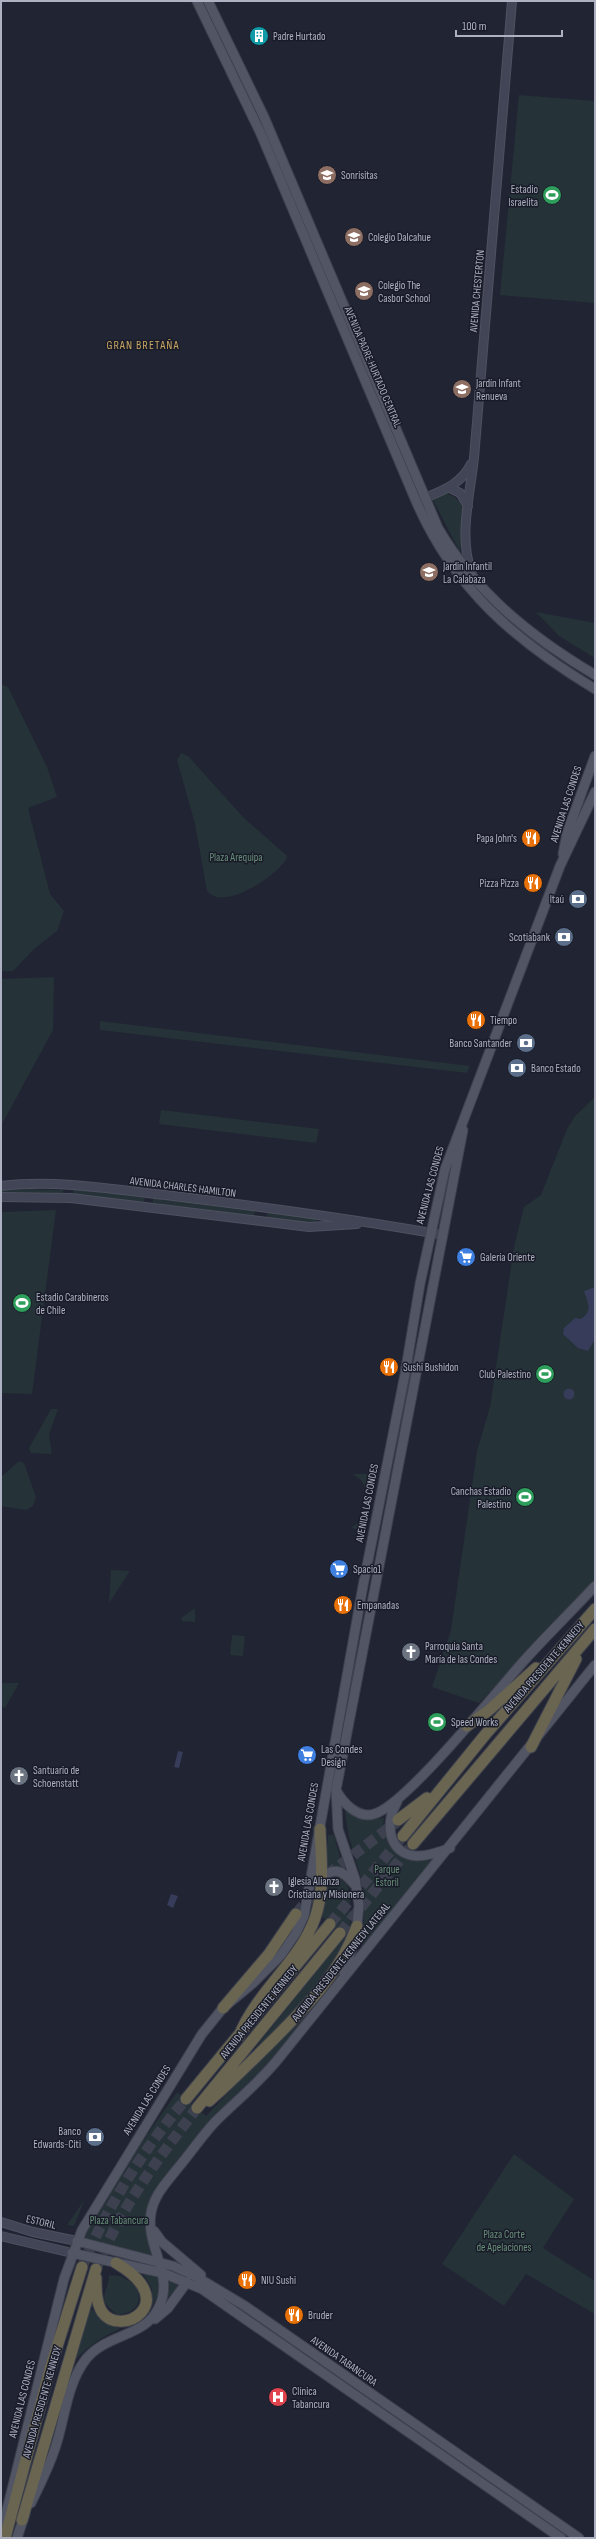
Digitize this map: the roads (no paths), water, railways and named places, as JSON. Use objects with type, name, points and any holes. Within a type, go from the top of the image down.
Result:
[{"type":"highway","name":"AVENIDA PRESIDENTE KENNEDY","points":[[403,1836],[450,1778],[595,1609]]},
{"type":"highway","name":"AVENIDA PRESIDENTE KENNEDY","points":[[413,1844],[595,1629]]},
{"type":"highway","points":[[531,1748],[584,1642]]},
{"type":"highway","points":[[467,1726],[556,1653]]},
{"type":"highway","points":[[398,1820],[450,1778]]},
{"type":"highway","points":[[239,2036],[255,2004],[308,1934],[317,1911],[321,1878],[320,1829]]},
{"type":"highway","points":[[223,2008],[269,1954],[296,1914]]},
{"type":"highway","name":"AVENIDA PRESIDENTE KENNEDY","points":[[186,2099],[330,1924]]},
{"type":"highway","points":[[209,2101],[232,2081],[329,1980],[348,1949],[357,1926]]},
{"type":"highway","name":"AVENIDA PRESIDENTE KENNEDY","points":[[197,2108],[340,1933]]},
{"type":"highway","name":"AVENIDA PRESIDENTE KENNEDY","points":[[22,2520],[95,2269],[97,2298],[102,2311],[114,2320],[131,2320],[138,2315],[145,2305],[145,2289],[132,2273],[116,2263]]},
{"type":"highway","name":"AVENIDA PRESIDENTE KENNEDY","points":[[4,2538],[50,2369],[82,2267]]},
{"type":"main road","name":"AVENIDA PADRE HURTADO CENTRAL","points":[[197,1],[261,134],[445,557],[486,607],[530,646],[595,690]]},
{"type":"main road","name":"AVENIDA PADRE HURTADO CENTRAL","points":[[208,1],[264,117],[420,500],[447,542],[476,582],[524,628],[595,675]]},
{"type":"main road","name":"AVENIDA CHESTERTON","points":[[476,582],[469,565],[465,546],[474,458],[512,1]]},
{"type":"main road","points":[[420,500],[450,488],[466,473],[474,458]]},
{"type":"main road","points":[[450,488],[460,493],[468,506]]},
{"type":"main road","name":"AVENIDA LAS CONDES","points":[[562,860],[567,833],[595,756]]},
{"type":"main road","name":"AVENIDA LAS CONDES","points":[[1,2536],[72,2253],[77,2241],[97,2202],[202,2034],[223,2008],[253,1983],[286,1948],[300,1925],[307,1900],[362,1586],[430,1233],[450,1154],[466,1116],[562,860],[595,792]]},
{"type":"main road","name":"AVENIDA LAS CONDES","points":[[339,1983],[351,1955],[357,1926],[358,1904],[356,1887],[338,1829],[336,1790],[466,1116]]},
{"type":"main road","name":"AVENIDA CHARLES HAMILTON","points":[[1,1186],[19,1184],[80,1185],[318,1214],[362,1223],[443,1235]]},
{"type":"main road","name":"AVENIDA CHARLES HAMILTON","points":[[1,1198],[71,1198],[320,1228],[362,1223]]},
{"type":"main road","points":[[318,1214],[321,1220],[320,1228]]},
{"type":"main road","points":[[336,1790],[351,1808],[368,1815],[379,1813],[400,1797],[467,1726],[523,1661],[595,1586]]},
{"type":"main road","name":"AVENIDA PRESIDENTE KENNEDY LATERAL","points":[[160,2262],[151,2225],[151,2211],[160,2191],[214,2124],[272,2068],[339,1983],[531,1748],[595,1665]]},
{"type":"main road","points":[[400,1797],[392,1812],[389,1826],[392,1839],[398,1847],[409,1854],[421,1856],[450,1848]]},
{"type":"main road","points":[[307,1900],[321,1878],[329,1871],[337,1870],[345,1874],[356,1887]]},
{"type":"main road","name":"ESTORIL","points":[[1,2222],[33,2232],[77,2241]]},
{"type":"main road","points":[[151,2225],[162,2242],[210,2284]]},
{"type":"main road","points":[[1,2236],[72,2253]]},
{"type":"main road","name":"AVENIDA TABANCURA","points":[[77,2241],[160,2262],[195,2276],[210,2284],[579,2538]]},
{"type":"main road","name":"AVENIDA TABANCURA","points":[[72,2253],[164,2273],[187,2282],[210,2295],[560,2537]]},
{"type":"main road","points":[[148,2323],[158,2310],[162,2299],[164,2273],[160,2262]]},
{"type":"main road","points":[[17,2538],[22,2520],[52,2458],[73,2383],[82,2365],[104,2344],[148,2323],[168,2308],[187,2282]]},
{"type":"main road","points":[[296,2354],[303,2354],[330,2366]]},
{"type":"water","points":[[595,1287],[594,1341],[588,1351],[578,1348],[563,1334],[564,1328],[575,1318],[581,1319],[585,1316],[588,1306],[584,1291]]},
{"type":"water","points":[[569,1388],[573,1390],[575,1394],[573,1398],[569,1400],[565,1398],[563,1394],[565,1390]]},
{"type":"water","points":[[178,1751],[183,1752],[179,1768],[174,1767]]},
{"type":"water","points":[[171,1894],[178,1896],[173,1908],[167,1905]]},
{"type":"tunnel","points":[[296,1914],[331,1872],[398,1821]]},
{"type":"tunnel","points":[[330,1924],[403,1836]]},
{"type":"tunnel","points":[[340,1933],[412,1845]]},
{"type":"tunnel","points":[[82,2267],[115,2200],[155,2138],[186,2099]]},
{"type":"tunnel","points":[[96,2269],[106,2246],[128,2205],[154,2165],[197,2108]]},
{"type":"place","name":"Padre Hurtado","points":[[259,36]]},
{"type":"place","name":"Sonrisitas","points":[[327,175]]},
{"type":"place","name":"Estadio Israelita","points":[[552,195]]},
{"type":"place","name":"Colegio Dalcahue","points":[[354,237]]},
{"type":"place","name":"Colegio The Casbor School","points":[[364,291]]},
{"type":"place","name":"Jardín Infant Renueva","points":[[462,389]]},
{"type":"place","name":"Jardin Infantil La Calabaza","points":[[429,572]]},
{"type":"place","name":"Papa John's","points":[[531,838]]},
{"type":"place","name":"Pizza Pizza","points":[[533,883]]},
{"type":"place","name":"Itaú","points":[[578,899]]},
{"type":"place","name":"Scotiabank","points":[[564,937]]},
{"type":"place","name":"Tiempo","points":[[476,1020]]},
{"type":"place","name":"Banco Santander","points":[[526,1043]]},
{"type":"place","name":"Banco Estado","points":[[517,1068]]},
{"type":"place","name":"Galería Oriente","points":[[466,1257]]},
{"type":"place","name":"Estadio Carabineros de Chile","points":[[22,1303]]},
{"type":"place","name":"Sushi Bushidon","points":[[389,1367]]},
{"type":"place","name":"Club Palestino","points":[[545,1374]]},
{"type":"place","name":"Canchas Estadio Palestino","points":[[525,1497]]},
{"type":"place","name":"Spacio1","points":[[339,1569]]},
{"type":"place","name":"Empanadas","points":[[343,1605]]},
{"type":"place","name":"Parroquia Santa María de las Condes","points":[[411,1652]]},
{"type":"place","name":"Speed Works","points":[[437,1722]]},
{"type":"place","name":"Las Condes Design","points":[[307,1755]]},
{"type":"place","name":"Santuario de Schoenstatt","points":[[19,1776]]},
{"type":"place","name":"Iglesia Alianza Cristiana y Misionera","points":[[274,1887]]},
{"type":"place","name":"Banco Edwards-Citi","points":[[95,2137]]},
{"type":"place","name":"NIU Sushi","points":[[247,2280]]},
{"type":"place","name":"Bruder","points":[[294,2315]]},
{"type":"place","name":"Clínica Tabancura","points":[[278,2397]]},
{"type":"district","name":"GRAN BRETAÑA","points":[[143,345]]},
{"type":"park label","name":"Plaza Arequipa","points":[[236,857]]},
{"type":"park label","name":"Parque Estoril","points":[[387,1875]]},
{"type":"park label","name":"Plaza Tabancura","points":[[119,2220]]},
{"type":"park label","name":"Plaza Corte de Apelaciones","points":[[504,2240]]}]
